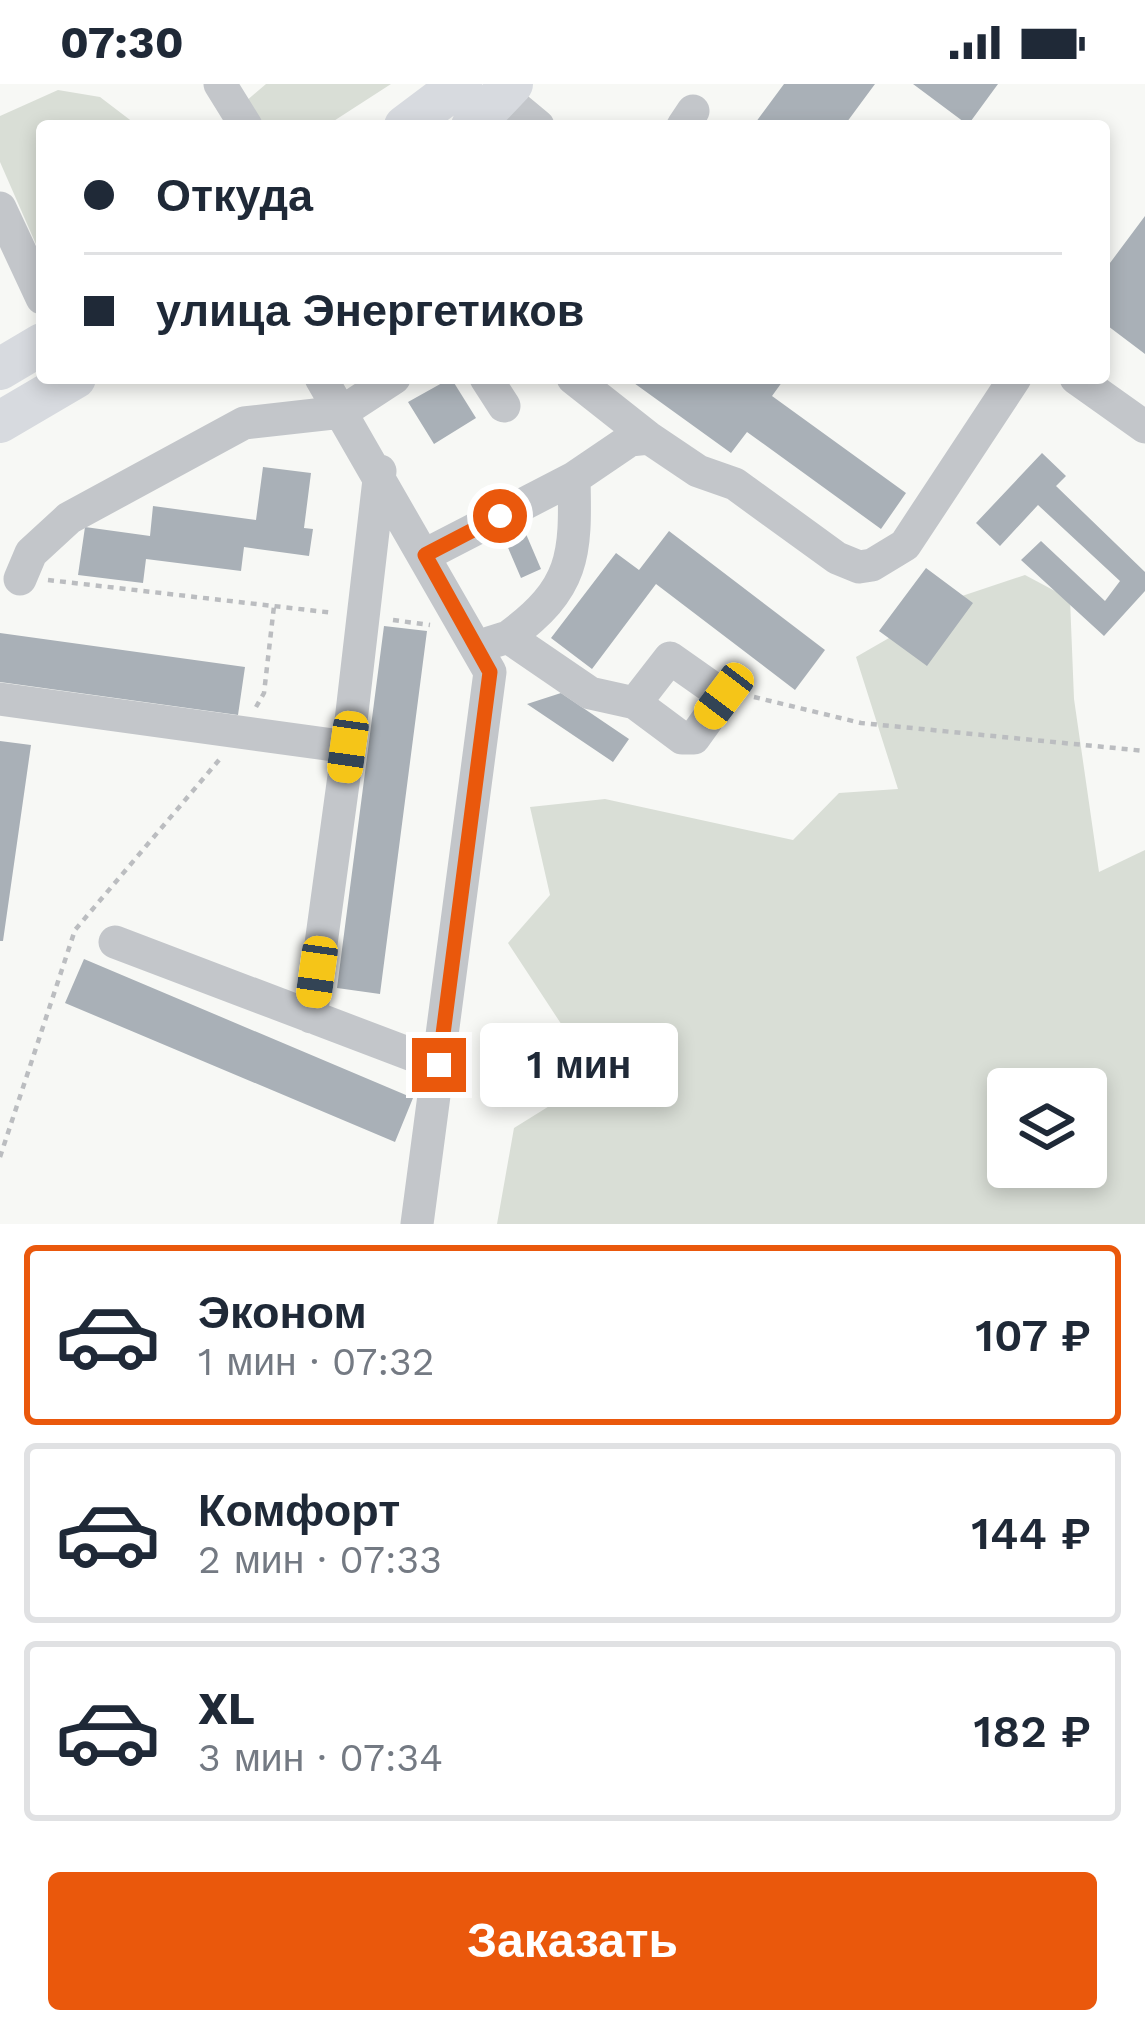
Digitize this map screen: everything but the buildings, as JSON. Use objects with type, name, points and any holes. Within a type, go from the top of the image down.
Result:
[{"type":"main road","points":[[413,120],[461,84]]},
{"type":"main road","points":[[478,120],[507,90]]},
{"type":"main road","points":[[0,368],[36,347]]},
{"type":"main road","points":[[0,422],[65,384]]},
{"type":"street","points":[[220,84],[242,120]]},
{"type":"street","points":[[507,90],[533,120]]},
{"type":"street","points":[[0,208],[36,285]]},
{"type":"street","points":[[325,384],[380,471],[425,555],[492,642],[590,693],[635,703],[689,740],[724,696],[670,658],[635,703]]},
{"type":"street","points":[[20,579],[31,553],[48,533],[244,423],[342,412],[385,384]]},
{"type":"street","points":[[581,384],[649,438],[698,471],[735,484],[837,559],[872,565],[905,545],[1011,384]]},
{"type":"street","points":[[1084,384],[1145,427]]},
{"type":"street","points":[[425,555],[574,478],[630,440],[649,438]]},
{"type":"street","points":[[311,1017],[380,471]]},
{"type":"street","points":[[492,642],[541,613],[565,579],[576,540],[574,478]]},
{"type":"street","points":[[417,1224],[492,642]]},
{"type":"street","points":[[0,699],[348,747]]},
{"type":"street","points":[[115,942],[439,1065]]},
{"type":"path","points":[[20,579],[446,627]]},
{"type":"path","points":[[0,1157],[75,930],[207,780],[234,731],[263,693],[274,606]]},
{"type":"path","points":[[724,696],[766,698],[861,723],[1145,751]]},
{"type":"shaded area","points":[[266,84],[391,84],[335,120],[224,120]]},
{"type":"shaded area","points":[[58,90],[100,97],[130,120],[36,120],[36,244],[0,162],[0,116]]},
{"type":"shaded area","points":[[1025,575],[1070,599],[1074,699],[1099,872],[1145,850],[1145,1224],[497,1224],[514,1128],[596,1077],[508,943],[550,895],[530,807],[605,799],[793,840],[839,793],[898,789],[856,657],[962,596]]},
{"type":"route","points":[[439,1065],[490,672],[425,555],[500,516]]}]
